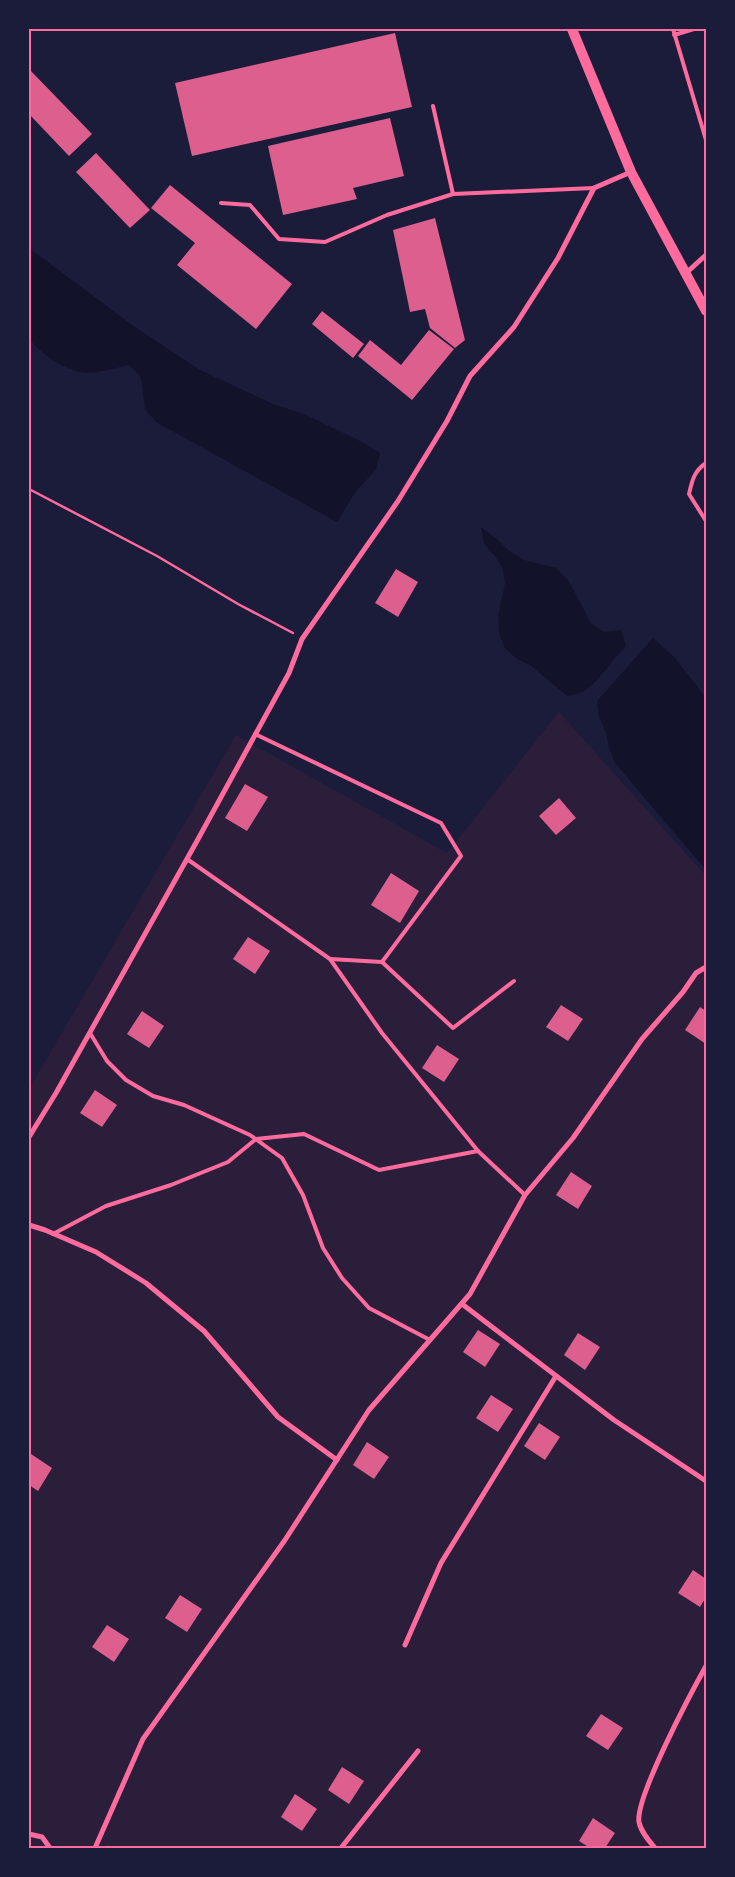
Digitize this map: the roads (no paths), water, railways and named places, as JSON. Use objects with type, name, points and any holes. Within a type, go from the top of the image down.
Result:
[{"type":"main road","points":[[572,29],[631,172],[685,274],[706,309]]},
{"type":"street","points":[[29,1137],[90,1033],[289,673],[302,639],[398,501],[447,421],[470,376],[519,320],[558,258],[594,188],[631,172]]},
{"type":"street","points":[[685,274],[706,254]]},
{"type":"street","points":[[95,1848],[143,1739],[286,1540],[369,1410],[470,1294],[525,1195],[572,1138],[642,1039],[696,973],[706,966]]},
{"type":"street","points":[[29,1225],[96,1252],[146,1283],[204,1331],[278,1417],[337,1460]]},
{"type":"street","points":[[462,1304],[614,1420],[706,1481]]},
{"type":"street","points":[[405,1645],[440,1564],[556,1376]]},
{"type":"street","points":[[656,1848],[646,1837],[639,1821],[644,1797],[682,1710],[706,1666]]},
{"type":"street","points":[[341,1848],[418,1751]]},
{"type":"street","points":[[29,1834],[42,1837],[50,1848]]},
{"type":"lane","points":[[672,29],[706,140]]},
{"type":"lane","points":[[674,35],[694,29]]},
{"type":"lane","points":[[432,106],[453,194]]},
{"type":"lane","points":[[221,203],[250,205],[279,239],[325,242],[387,215],[453,194],[594,188]]},
{"type":"lane","points":[[706,463],[701,466],[692,478],[690,494],[706,522]]},
{"type":"lane","points":[[255,734],[441,823],[461,856],[382,962]]},
{"type":"lane","points":[[187,859],[330,959],[382,1032],[478,1151],[525,1195]]},
{"type":"lane","points":[[330,959],[382,962],[452,1028],[514,981]]},
{"type":"lane","points":[[90,1033],[107,1061],[126,1080],[153,1096],[184,1105],[256,1139],[282,1158],[302,1195],[323,1248],[342,1278],[369,1308],[430,1340]]},
{"type":"lane","points":[[53,1234],[106,1206],[170,1185],[228,1162],[256,1139],[304,1134],[379,1170],[478,1151]]}]
